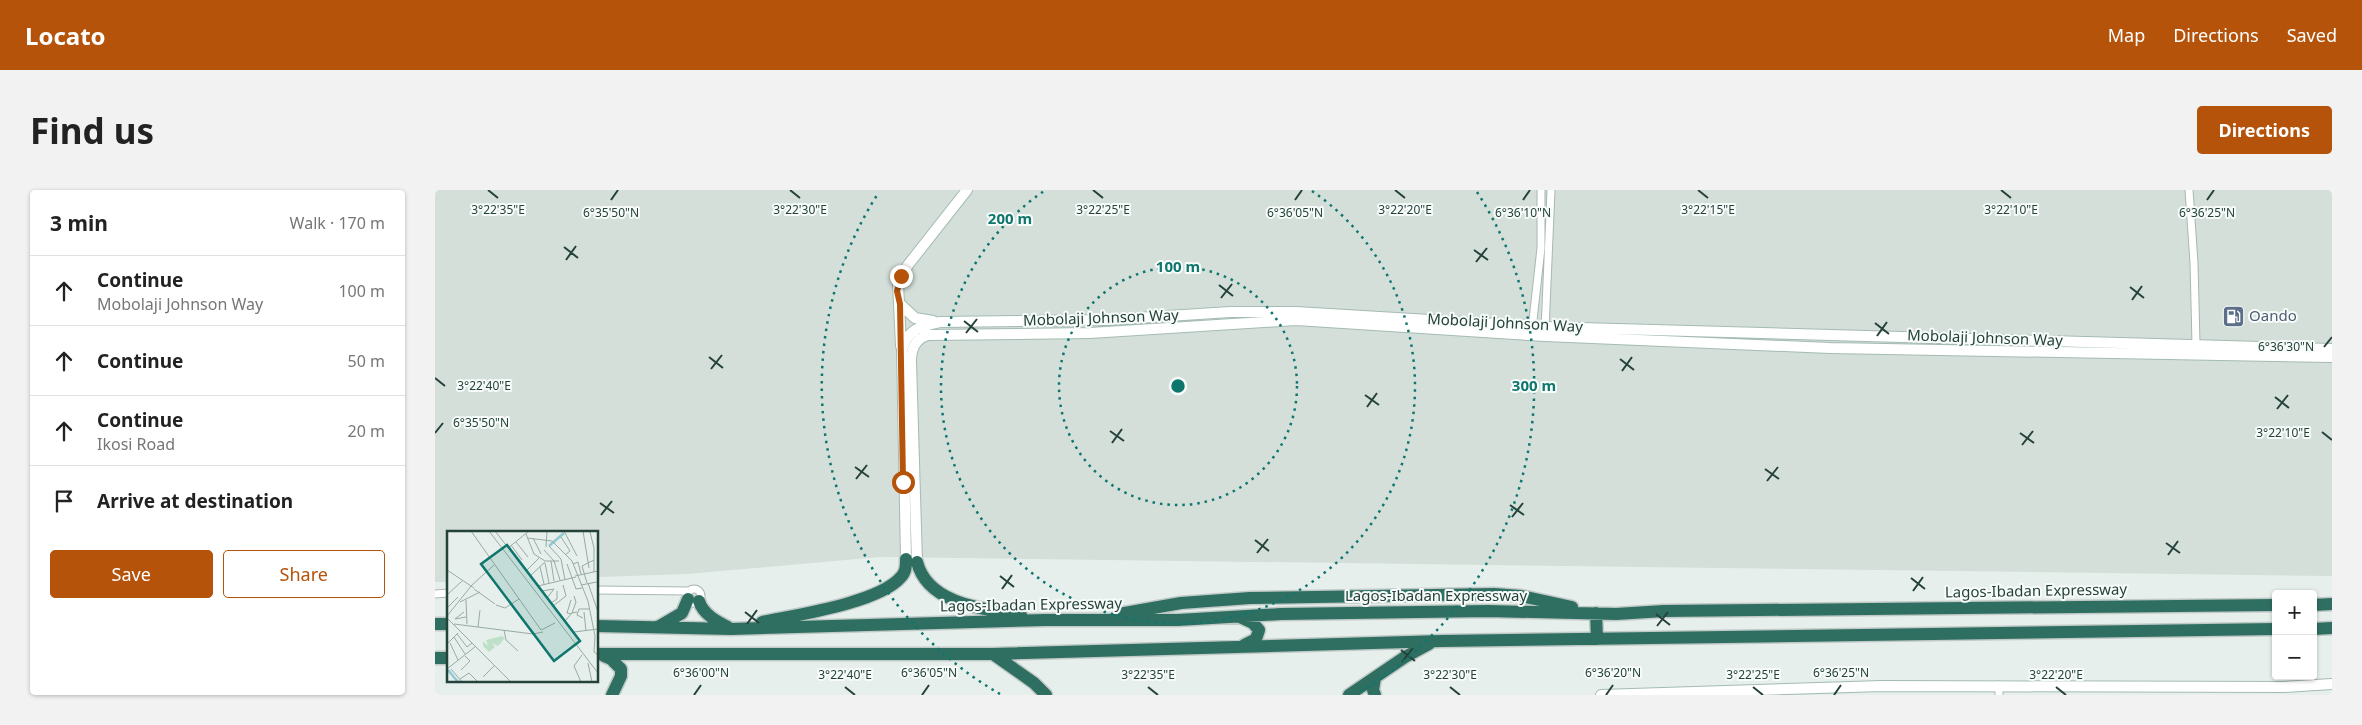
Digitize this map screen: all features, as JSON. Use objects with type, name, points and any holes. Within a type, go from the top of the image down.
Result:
[{"type":"highway","points":[[658,627],[682,613],[692,597],[706,612],[731,629],[830,608],[882,591],[900,579],[912,561],[925,581],[935,591],[953,599],[975,607],[1045,620]]},
{"type":"highway","points":[[1106,619],[1123,613],[1174,604],[1250,598],[1494,594],[1521,596],[1556,603],[1576,608],[1583,613]]},
{"type":"highway","points":[[2317,605],[2332,604]]},
{"type":"highway","name":"Lagos-Ibadan Expressway","points":[[599,626],[731,629],[1045,620],[1240,617],[1281,614],[1488,611],[1596,614],[1693,610],[2272,605]]},
{"type":"highway","points":[[1596,614],[1597,639]]},
{"type":"highway","points":[[1229,648],[1251,644],[1259,635],[1257,626],[1240,617]]},
{"type":"highway","points":[[2317,628],[2332,628]]},
{"type":"highway","points":[[599,654],[993,654],[1441,641],[2272,629]]},
{"type":"highway","points":[[1349,695],[1415,651],[1441,641]]},
{"type":"highway","points":[[599,654],[611,659],[621,669],[621,676],[612,695]]},
{"type":"highway","points":[[993,654],[1046,695]]},
{"type":"highway","points":[[1375,678],[1373,690],[1375,695]]},
{"type":"street","points":[[912,561],[911,362],[906,345],[897,291],[901,276],[967,190]]},
{"type":"street","points":[[1532,330],[1541,248],[1541,190]]},
{"type":"street","points":[[1545,331],[1551,190]]},
{"type":"street","points":[[2189,190],[2194,263],[2196,344]]},
{"type":"street","points":[[900,304],[920,326],[917,340],[906,345],[901,359],[912,561]]},
{"type":"street","name":"Mobolaji Johnson Way","points":[[920,326],[940,322],[1106,320],[1230,312],[1296,312],[1545,331],[1830,348],[2332,358]]},
{"type":"street","name":"Mobolaji Johnson Way","points":[[920,326],[951,333],[1098,333],[1296,320],[1532,330]]},
{"type":"street","name":"Mobolaji Johnson Way","points":[[1545,331],[2196,344],[2332,349]]},
{"type":"street","points":[[599,590],[692,597]]},
{"type":"street","points":[[1601,695],[1816,691],[2284,691],[2303,690],[2332,684]]},
{"type":"shaded area","points":[[435,190],[2332,190],[2332,576],[879,557],[688,574],[599,577],[599,531],[447,531],[447,582],[435,582]]},
{"type":"place","name":"Oando","points":[[2233,316]]},
{"type":"route","points":[[901,276],[897,291],[900,304],[903,482]]}]
